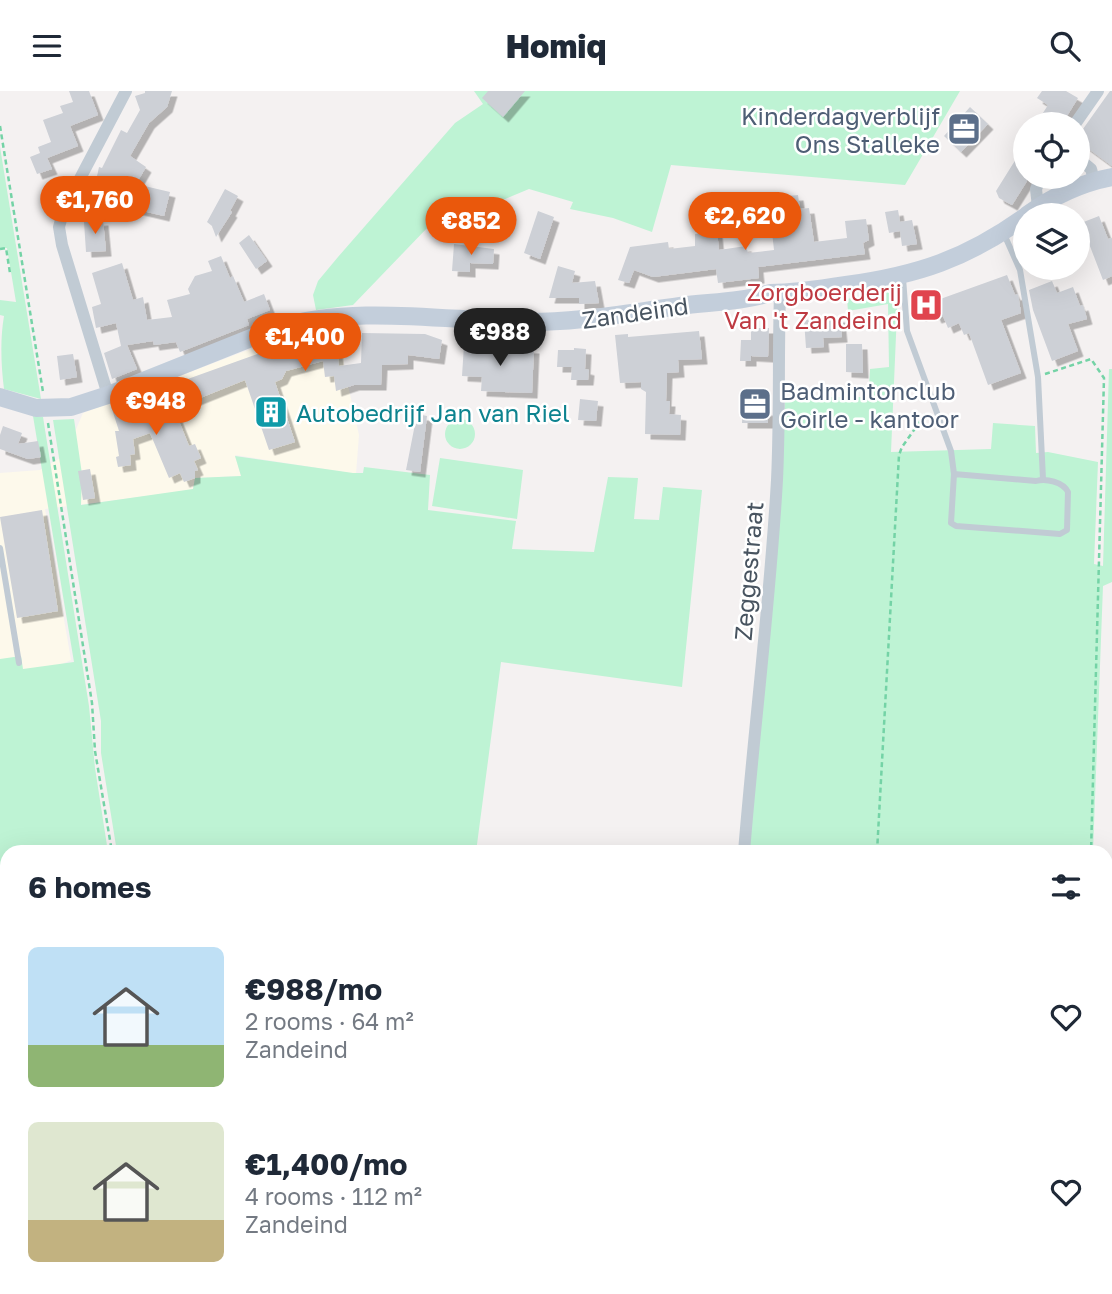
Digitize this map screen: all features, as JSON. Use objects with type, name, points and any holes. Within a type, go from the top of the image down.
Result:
[{"type":"street","points":[[108,395],[65,259],[60,227],[64,209],[127,91]]},
{"type":"street","points":[[1083,112],[1098,91]]},
{"type":"street","name":"Zandeind","points":[[1047,203],[1070,189],[1103,178]]},
{"type":"street","name":"Zandeind","points":[[46,409],[71,407],[108,395],[276,328],[303,321],[356,316],[520,322],[576,321],[903,276],[960,255],[1013,225]]},
{"type":"street","name":"Zeggestraat","points":[[745,845],[776,500],[780,293]]},
{"type":"street","points":[[0,397],[46,409]]},
{"type":"lane","points":[[1003,232],[1020,270],[1038,377],[1043,479]]},
{"type":"lane","points":[[903,276],[907,331],[950,449],[954,474],[949,520],[953,525],[1060,534],[1067,530],[1068,492],[1062,485],[1043,479],[1036,481],[954,474]]},
{"type":"lane","points":[[0,548],[19,663]]},
{"type":"path","points":[[0,127],[92,703],[95,751],[111,845]]},
{"type":"path","points":[[0,249],[6,248],[10,273]]},
{"type":"path","points":[[1038,377],[1091,359],[1104,378],[1091,845]]},
{"type":"path","points":[[877,845],[899,455],[902,447],[934,407]]},
{"type":"shaded area","points":[[342,327],[344,367],[359,435],[356,474],[235,455],[241,476],[195,478],[193,489],[187,491],[45,509],[71,660],[37,675],[0,666],[0,473],[40,470],[65,455],[83,413],[307,330]]},
{"type":"green space","points":[[474,91],[960,91],[905,185],[671,165],[652,232],[613,218],[570,209],[573,202],[529,189],[450,222],[448,226],[430,225],[353,305],[316,310],[313,295],[318,281],[455,123],[483,104]]},
{"type":"green space","points":[[0,147],[41,399],[4,389],[1,352],[4,316],[0,315],[0,300],[16,302],[7,248],[0,248]]},
{"type":"green space","points":[[898,289],[891,452],[991,449],[993,423],[1035,426],[1036,453],[1048,452],[1098,462],[1094,564],[1103,566],[1109,369],[1112,369],[1112,582],[1103,586],[1093,845],[750,845],[781,480],[785,397],[862,397],[869,386],[870,369],[889,367],[888,304],[848,311],[847,299]]},
{"type":"green space","points":[[33,416],[43,417],[89,706],[107,845],[0,845],[0,659],[21,656],[23,669],[74,662]]},
{"type":"green space","points":[[74,419],[82,474],[81,505],[193,489],[195,478],[241,476],[235,456],[353,473],[363,473],[364,467],[430,475],[428,510],[516,521],[512,549],[594,552],[608,477],[638,478],[634,519],[659,520],[663,487],[702,490],[682,687],[501,662],[477,845],[116,845],[101,753],[101,721],[53,420]]},
{"type":"green space","points":[[460,419],[466,420],[474,428],[474,440],[466,448],[460,449],[454,448],[446,440],[445,434],[446,428],[454,420]]},
{"type":"green space","points":[[440,458],[523,470],[517,519],[432,506]]},
{"type":"building","points":[[69,91],[89,91],[98,115],[70,126],[78,146],[47,158],[52,169],[37,174],[30,157],[40,153],[38,147],[51,142],[43,120],[63,113],[60,106],[73,102]]},
{"type":"building","points":[[145,91],[172,91],[167,107],[149,123],[130,156],[146,167],[136,184],[170,192],[164,216],[92,199],[99,167],[102,168],[121,130],[127,133],[140,110],[135,96]]},
{"type":"building","points":[[488,91],[525,91],[503,117],[482,98]]},
{"type":"building","points":[[1042,91],[1066,91],[1078,98],[1069,112],[1044,112],[1048,105],[1037,98]]},
{"type":"building","points":[[1112,91],[1112,166],[1090,150],[1090,119]]},
{"type":"building","points":[[970,107],[988,124],[961,152],[944,136]]},
{"type":"building","points":[[1013,164],[1013,189],[1022,189],[1012,205],[999,198],[996,191]]},
{"type":"building","points":[[225,189],[238,196],[230,211],[232,212],[216,237],[212,226],[207,222]]},
{"type":"building","points":[[798,195],[800,209],[809,208],[814,242],[847,238],[845,221],[866,219],[869,240],[863,243],[865,254],[758,267],[759,278],[718,283],[716,269],[653,277],[634,270],[629,283],[618,280],[630,247],[668,242],[669,249],[695,246],[695,234],[717,231],[719,250],[746,246],[748,253],[774,250],[772,232],[793,229],[788,196]]},
{"type":"building","points":[[898,210],[900,222],[912,220],[917,244],[902,246],[900,231],[889,233],[885,212]]},
{"type":"building","points":[[538,211],[554,217],[540,259],[524,253]]},
{"type":"building","points":[[1099,216],[1108,239],[1112,238],[1112,276],[1103,280],[1090,246],[1090,220]]},
{"type":"building","points":[[103,220],[106,251],[86,252],[84,222]]},
{"type":"building","points":[[249,235],[267,261],[256,269],[239,243]]},
{"type":"building","points":[[454,244],[494,249],[493,264],[470,263],[470,272],[452,271]]},
{"type":"building","points":[[221,256],[244,302],[264,294],[270,310],[247,319],[249,325],[180,352],[176,342],[154,345],[153,341],[127,345],[137,369],[112,379],[104,353],[121,346],[116,323],[96,328],[92,307],[101,304],[92,273],[122,263],[133,300],[143,297],[147,320],[172,317],[167,300],[190,294],[188,289],[195,276],[212,271],[208,261]]},
{"type":"building","points":[[558,266],[575,271],[572,283],[595,281],[599,303],[579,304],[579,298],[549,298]]},
{"type":"building","points":[[1007,275],[1015,295],[1018,294],[1021,313],[1001,320],[1021,373],[988,385],[969,333],[964,335],[959,323],[948,328],[943,316],[936,318],[933,311],[920,316],[914,301],[930,296],[932,302]]},
{"type":"building","points":[[1052,281],[1057,293],[1073,287],[1087,319],[1068,324],[1078,351],[1052,361],[1033,310],[1029,290]]},
{"type":"building","points":[[840,317],[842,337],[823,338],[824,347],[806,348],[804,320]]},
{"type":"building","points":[[751,328],[769,328],[768,357],[751,356],[751,361],[740,361],[741,340],[751,340]]},
{"type":"building","points":[[699,331],[702,359],[678,360],[679,372],[667,373],[666,401],[670,401],[669,414],[681,415],[680,435],[645,434],[646,392],[641,389],[641,382],[620,383],[615,335],[628,334],[628,337]]},
{"type":"building","points":[[335,332],[339,366],[361,363],[362,333],[425,334],[442,340],[439,359],[408,355],[408,364],[382,365],[381,385],[354,385],[336,391],[334,376],[325,377],[323,361],[286,371],[282,379],[275,382],[295,442],[269,450],[245,380],[180,406],[171,385],[291,342],[290,340]]},
{"type":"building","points":[[846,344],[862,344],[863,373],[846,372]]},
{"type":"building","points":[[464,345],[534,348],[532,393],[481,391],[482,377],[462,376]]},
{"type":"building","points":[[586,349],[585,369],[589,370],[588,380],[571,380],[572,367],[557,367],[558,350]]},
{"type":"building","points":[[73,354],[77,377],[60,380],[57,356]]},
{"type":"building","points":[[743,397],[762,398],[762,411],[768,410],[768,423],[742,423]]},
{"type":"building","points":[[170,399],[189,446],[195,444],[201,458],[194,461],[198,470],[195,471],[195,478],[184,482],[180,473],[169,478],[150,433],[133,439],[135,454],[130,455],[131,465],[118,467],[115,431],[119,431],[111,406],[129,400],[132,408],[137,407],[139,412]]},
{"type":"building","points":[[580,399],[598,401],[596,421],[578,420]]},
{"type":"building","points":[[417,414],[427,416],[420,472],[406,470]]},
{"type":"building","points":[[3,426],[22,433],[18,444],[38,441],[41,457],[28,459],[0,449]]},
{"type":"building","points":[[90,469],[95,498],[83,500],[78,471]]},
{"type":"building","points":[[42,510],[58,611],[17,618],[0,517]]},
{"type":"place","name":"Kinderdagverblijf Ons Stalleke","points":[[964,129]]},
{"type":"place","name":"Zorgboerderij Van 't Zandeind","points":[[926,305]]},
{"type":"place","name":"Badmintonclub Goirle - kantoor","points":[[755,404]]},
{"type":"place","name":"Autobedrijf Jan van Riel","points":[[271,412]]}]
